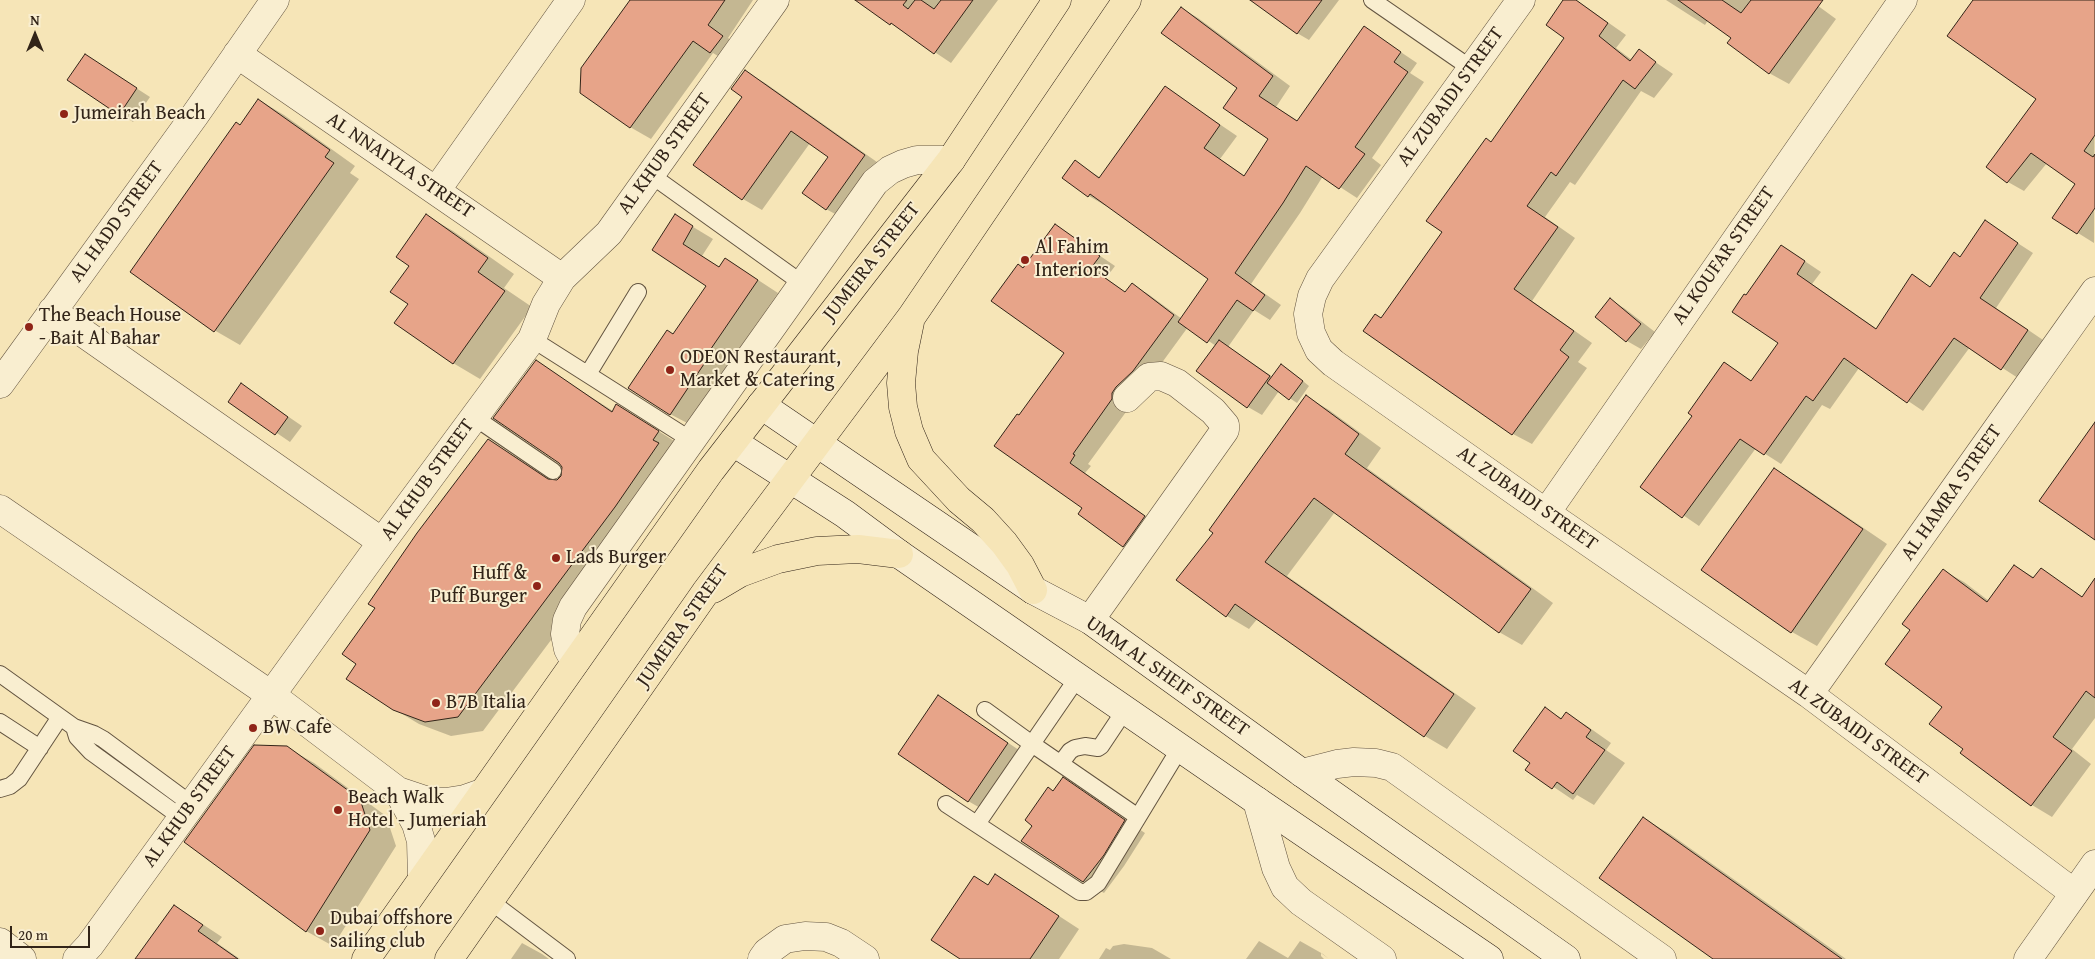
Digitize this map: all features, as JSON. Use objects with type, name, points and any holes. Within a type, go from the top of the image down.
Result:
[{"type":"main road","name":"JUMEIRA STREET","points":[[366,959],[733,442],[951,160],[1057,0]]},
{"type":"main road","name":"JUMEIRA STREET","points":[[449,959],[705,593],[912,316],[1127,0]]},
{"type":"main road","points":[[912,316],[904,352],[901,383],[903,407],[912,437],[922,458],[960,500],[983,520],[1004,543],[1020,565],[1033,590]]},
{"type":"main road","points":[[705,593],[740,573],[778,559],[809,552],[858,549],[899,554]]},
{"type":"street","name":"AL HADD STREET","points":[[0,384],[275,0]]},
{"type":"street","points":[[436,191],[571,0]]},
{"type":"street","name":"AL KHUB STREET","points":[[77,959],[90,945],[382,542],[532,339],[546,304],[562,278],[603,240],[775,0]]},
{"type":"street","name":"AL KOUFAR STREET","points":[[1546,513],[1903,0]]},
{"type":"street","name":"AL ZUBAIDI STREET","points":[[1517,1],[1472,68],[1320,279],[1312,296],[1308,314],[1311,333],[1319,350],[1333,363],[1546,513],[1809,694],[2074,893]]},
{"type":"street","name":"AL NNAIYLA STREET","points":[[238,54],[562,278]]},
{"type":"street","points":[[575,662],[568,649],[565,634],[567,620],[573,607],[875,182],[903,164],[917,160],[951,160]]},
{"type":"street","name":"AL HAMRA STREET","points":[[1809,694],[2095,291]]},
{"type":"street","points":[[52,311],[382,542]]},
{"type":"street","points":[[1090,620],[1225,430],[1226,425],[1213,411],[1177,384],[1161,376],[1150,377],[1127,398]]},
{"type":"street","name":"UMM AL SHEIF STREET","points":[[761,405],[1033,590],[1090,620],[1302,773],[1566,959]]},
{"type":"street","points":[[733,442],[846,514],[899,554],[1489,959]]},
{"type":"street","points":[[0,510],[271,695],[398,791],[428,801],[446,802],[465,799],[482,793]]},
{"type":"street","points":[[1302,773],[1337,764],[1354,762],[1376,763],[1392,767],[1662,959]]},
{"type":"street","points":[[398,791],[416,824],[421,842],[422,878]]},
{"type":"street","points":[[1257,801],[1276,868],[1285,887],[1301,902],[1382,959]]},
{"type":"street","points":[[2028,959],[2095,864]]},
{"type":"street","points":[[762,959],[767,952],[785,939],[805,936],[826,938],[841,943],[865,959]]},
{"type":"street","points":[[0,942],[22,959]]},
{"type":"lane","points":[[1372,0],[1472,68]]},
{"type":"lane","points":[[651,175],[803,284]]},
{"type":"lane","points":[[588,374],[638,292]]},
{"type":"lane","points":[[532,339],[691,440]]},
{"type":"lane","points":[[474,417],[553,470]]},
{"type":"lane","points":[[0,674],[74,727],[103,739],[186,811]]},
{"type":"lane","points":[[977,824],[1078,677]]},
{"type":"lane","points":[[985,710],[1138,817]]},
{"type":"lane","points":[[1061,763],[1070,751],[1075,748],[1085,746],[1098,748],[1101,746],[1125,710]]},
{"type":"lane","points":[[0,789],[10,786],[19,779],[60,717]]},
{"type":"lane","points":[[0,722],[40,748]]},
{"type":"lane","points":[[946,804],[1080,892],[1086,892],[1098,883],[1180,748]]},
{"type":"lane","points":[[490,902],[567,959]]},
{"type":"building","points":[[630,0],[725,0],[708,25],[723,36],[710,53],[693,41],[630,128],[580,93],[581,68]]},
{"type":"building","points":[[855,0],[907,0],[903,5],[908,9],[915,0],[921,0],[934,9],[941,0],[973,0],[934,54]]},
{"type":"building","points":[[1250,0],[1322,0],[1297,34]]},
{"type":"building","points":[[1563,0],[1576,0],[1608,23],[1599,36],[1630,61],[1639,49],[1656,62],[1635,89],[1623,80],[1556,176],[1551,172],[1527,206],[1558,227],[1514,289],[1574,331],[1560,350],[1569,357],[1512,435],[1363,331],[1375,314],[1381,318],[1442,232],[1426,221],[1486,138],[1491,142],[1564,38],[1546,25]]},
{"type":"building","points":[[1678,0],[1722,0],[1741,13],[1751,0],[1823,0],[1769,74],[1727,43],[1731,38]]},
{"type":"building","points":[[1973,0],[2095,0],[2095,135],[2084,151],[2093,157],[2095,154],[2095,208],[2077,234],[2052,218],[2075,184],[2031,153],[2007,183],[1986,167],[2036,99],[1947,36]]},
{"type":"building","points":[[1181,7],[1273,76],[1259,96],[1297,121],[1364,26],[1401,52],[1394,62],[1408,72],[1355,147],[1365,154],[1339,189],[1306,166],[1235,273],[1265,295],[1253,311],[1237,300],[1207,343],[1178,322],[1208,279],[1090,194],[1088,197],[1062,178],[1075,160],[1099,178],[1165,86],[1220,125],[1204,148],[1244,176],[1268,139],[1223,108],[1237,88],[1161,33]]},
{"type":"building","points":[[85,54],[137,88],[119,115],[67,80]]},
{"type":"building","points":[[745,70],[865,155],[826,210],[802,193],[828,157],[791,131],[742,200],[693,165],[742,97],[731,89]]},
{"type":"building","points":[[258,99],[330,150],[325,157],[334,163],[214,332],[130,272],[236,122],[240,125]]},
{"type":"building","points":[[426,214],[488,258],[478,272],[505,291],[453,364],[394,323],[408,304],[390,292],[409,266],[396,257]]},
{"type":"building","points":[[675,214],[693,226],[683,244],[719,267],[725,258],[758,280],[706,356],[708,358],[670,415],[628,388],[667,330],[673,334],[706,286],[652,250]]},
{"type":"building","points":[[1985,220],[2018,243],[1980,298],[2028,330],[2001,370],[1954,338],[1907,403],[1844,358],[1813,401],[1806,396],[1764,455],[1740,439],[1682,518],[1640,487],[1692,416],[1688,413],[1724,362],[1751,381],[1778,343],[1732,312],[1781,245],[1805,261],[1797,274],[1876,329],[1912,274],[1930,287],[1954,252],[1960,257]]},
{"type":"building","points":[[1055,224],[1100,256],[1091,268],[1125,292],[1132,283],[1174,315],[1133,371],[1116,387],[1112,393],[1112,399],[1073,454],[1075,455],[1070,463],[1145,516],[1123,547],[1078,514],[1082,508],[994,446],[1064,353],[991,301],[1018,264],[1023,268]]},
{"type":"building","points":[[1610,298],[1641,324],[1626,342],[1595,317]]},
{"type":"building","points":[[1219,340],[1270,376],[1247,408],[1196,371]]},
{"type":"building","points":[[536,360],[612,412],[616,404],[659,431],[653,440],[659,443],[615,507],[458,717],[425,722],[393,710],[346,679],[356,664],[342,654],[375,608],[368,604],[417,533],[488,439],[548,479],[557,480],[561,476],[562,467],[559,463],[493,418]]},
{"type":"building","points":[[1281,364],[1303,381],[1289,400],[1267,383]]},
{"type":"building","points":[[241,383],[288,417],[275,435],[228,402]]},
{"type":"building","points":[[1306,395],[1359,434],[1345,454],[1531,589],[1499,633],[1314,498],[1265,562],[1454,694],[1424,737],[1235,604],[1226,617],[1176,580],[1213,533],[1209,530]]},
{"type":"building","points":[[2095,422],[2095,540],[2039,501]]},
{"type":"building","points":[[1774,468],[1863,529],[1791,633],[1701,570]]},
{"type":"building","points":[[2014,565],[2033,578],[2041,568],[2082,597],[2095,578],[2095,698],[2086,691],[2053,737],[2072,751],[2031,806],[1960,753],[1963,749],[1929,724],[1942,707],[1885,664],[1910,630],[1902,624],[1943,569],[1987,602]]},
{"type":"building","points":[[938,695],[1008,743],[968,802],[898,754]]},
{"type":"building","points":[[1545,707],[1561,719],[1566,712],[1591,730],[1586,737],[1605,750],[1573,794],[1557,782],[1552,789],[1525,770],[1530,763],[1513,751]]},
{"type":"building","points":[[254,745],[287,746],[360,799],[370,830],[306,932],[184,842]]},
{"type":"building","points":[[1063,777],[1125,820],[1104,855],[1083,882],[1021,841],[1032,826],[1025,820],[1048,787],[1053,791]]},
{"type":"building","points":[[1643,817],[1842,959],[1713,959],[1599,878]]},
{"type":"building","points":[[995,874],[1059,916],[1030,959],[960,959],[931,940],[974,876],[988,885]]},
{"type":"building","points":[[174,905],[203,925],[198,931],[238,959],[135,959]]},
{"type":"place","name":"Jumeirah Beach","points":[[64,114]]},
{"type":"place","name":"Al Fahim Interiors","points":[[1025,260]]},
{"type":"place","name":"The Beach House - Bait Al Bahar","points":[[29,327]]},
{"type":"place","name":"ODEON Restaurant, Market & Catering","points":[[670,370]]},
{"type":"place","name":"Lads Burger","points":[[556,558]]},
{"type":"place","name":"Huff & Puff Burger","points":[[537,586]]},
{"type":"place","name":"B7B Italia","points":[[436,703]]},
{"type":"place","name":"BW Cafe","points":[[253,728]]},
{"type":"place","name":"Beach Walk Hotel - Jumeriah","points":[[338,810]]},
{"type":"place","name":"Dubai offshore sailing club","points":[[320,931]]}]
